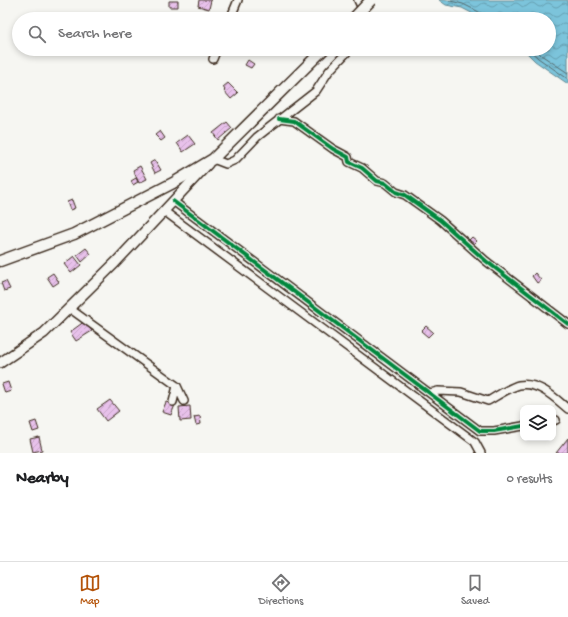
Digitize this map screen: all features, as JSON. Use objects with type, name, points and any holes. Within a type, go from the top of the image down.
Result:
[{"type":"highway","points":[[360,12],[371,0]]},
{"type":"highway","points":[[0,261],[74,234],[174,183],[213,159],[317,56]]},
{"type":"main road","points":[[0,363],[44,333],[115,263],[213,159]]},
{"type":"street","points":[[233,12],[238,0]]},
{"type":"street","points":[[358,0],[364,12]]},
{"type":"street","points":[[213,159],[226,164],[235,160],[279,119],[316,91],[329,70],[343,56]]},
{"type":"street","points":[[279,119],[294,121],[333,149],[348,157],[349,162],[362,168],[377,181],[384,183],[396,192],[405,195],[440,220],[486,261],[568,324]]},
{"type":"street","points":[[173,201],[480,431],[494,431],[520,427]]},
{"type":"street","points":[[164,211],[476,442],[481,453]]},
{"type":"street","points":[[69,308],[177,386],[184,401]]},
{"type":"street","points":[[430,394],[438,392],[461,392],[488,401],[519,385],[525,385],[548,392],[568,409]]},
{"type":"street","points":[[173,402],[177,386]]},
{"type":"water","points":[[439,0],[568,0],[568,84],[530,56],[556,56],[556,12],[470,12],[462,8],[446,5]]},
{"type":"building","points":[[199,0],[211,0],[209,9],[198,6]]},
{"type":"building","points":[[169,1],[178,1],[178,7],[169,7]]},
{"type":"building","points":[[248,60],[254,64],[251,68],[245,65]]},
{"type":"building","points":[[228,83],[238,93],[231,99],[224,91],[225,90],[223,87]]},
{"type":"building","points":[[227,122],[232,128],[218,140],[213,133]]},
{"type":"building","points":[[160,131],[165,138],[161,141],[155,135]]},
{"type":"building","points":[[188,135],[195,144],[183,152],[177,143]]},
{"type":"building","points":[[155,160],[161,170],[155,173],[150,163]]},
{"type":"building","points":[[140,166],[147,179],[139,183],[133,170]]},
{"type":"building","points":[[136,178],[138,182],[133,185],[131,181]]},
{"type":"building","points":[[72,200],[75,208],[70,210],[67,202]]},
{"type":"building","points":[[472,237],[477,241],[473,245],[469,240]]},
{"type":"building","points":[[86,248],[91,254],[82,262],[77,255]]},
{"type":"building","points":[[74,256],[81,265],[71,273],[64,264]]},
{"type":"building","points":[[53,273],[59,282],[53,286],[47,277]]},
{"type":"building","points":[[535,273],[541,280],[537,283],[532,276]]},
{"type":"building","points":[[6,281],[10,289],[4,291],[1,283]]},
{"type":"building","points":[[85,321],[92,331],[76,341],[70,332]]},
{"type":"building","points":[[426,326],[433,332],[428,337],[421,331]]},
{"type":"building","points":[[8,382],[11,391],[5,393],[2,384]]},
{"type":"building","points":[[110,400],[119,411],[106,421],[97,409]]},
{"type":"building","points":[[166,402],[175,405],[171,415],[162,412]]},
{"type":"building","points":[[190,406],[191,420],[180,421],[179,407]]},
{"type":"building","points":[[200,416],[201,424],[196,425],[194,417]]},
{"type":"building","points":[[36,421],[39,430],[33,432],[30,423]]},
{"type":"building","points":[[39,437],[42,450],[33,452],[30,439]]},
{"type":"building","points":[[568,438],[568,453],[556,453]]},
{"type":"cycle path","points":[[279,119],[294,121],[333,149],[348,157],[349,162],[362,168],[377,181],[385,183],[396,192],[405,195],[440,220],[486,261],[568,324]]},
{"type":"cycle path","points":[[173,201],[480,431],[494,431],[520,427]]}]
